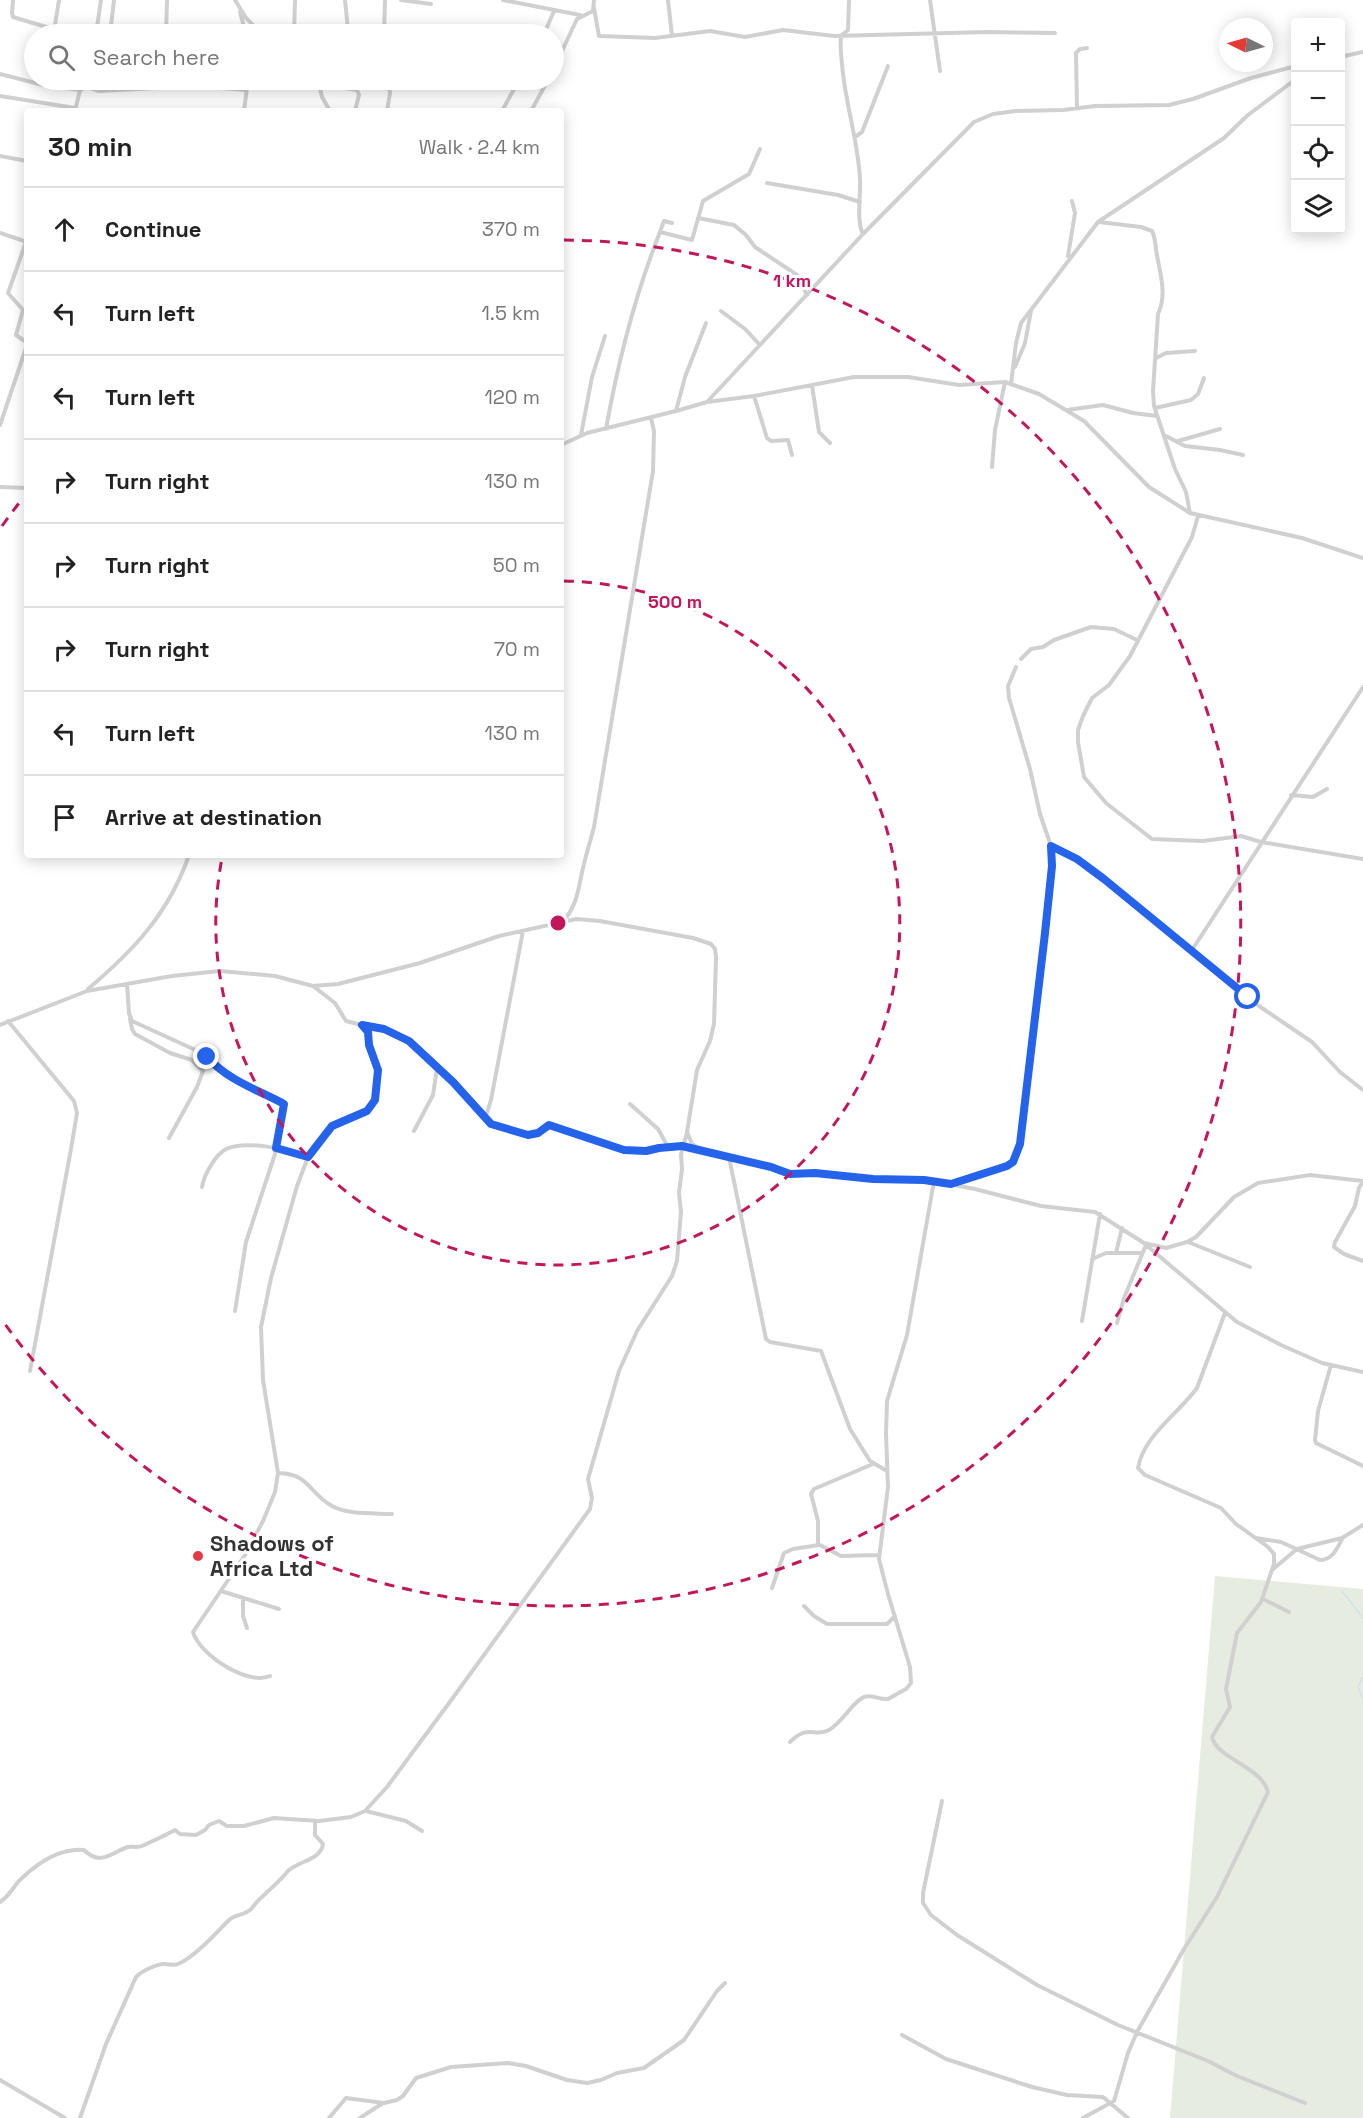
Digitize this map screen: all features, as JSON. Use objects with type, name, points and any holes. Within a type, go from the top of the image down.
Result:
[{"type":"street","points":[[13,0],[13,17],[36,24]]},
{"type":"street","points":[[55,24],[59,0]]},
{"type":"street","points":[[97,24],[101,0]]},
{"type":"street","points":[[111,24],[114,0]]},
{"type":"street","points":[[166,24],[167,0]]},
{"type":"street","points":[[235,0],[253,24]]},
{"type":"street","points":[[294,24],[295,0]]},
{"type":"street","points":[[345,0],[347,24]]},
{"type":"street","points":[[384,24],[385,0]]},
{"type":"street","points":[[401,0],[431,4]]},
{"type":"street","points":[[503,0],[581,15],[590,13],[594,8]]},
{"type":"street","points":[[594,0],[597,32],[600,36],[655,38],[711,31],[745,36],[787,30],[841,36],[1055,33]]},
{"type":"street","points":[[668,0],[672,36]]},
{"type":"street","points":[[841,36],[848,30],[849,0]]},
{"type":"street","points":[[930,0],[940,71]]},
{"type":"street","points":[[239,7],[243,24]]},
{"type":"street","points":[[548,24],[554,11]]},
{"type":"street","points":[[564,46],[575,21],[581,15]]},
{"type":"street","points":[[841,36],[845,91],[860,171],[860,227],[863,234]]},
{"type":"street","points":[[1077,108],[1076,53],[1080,49],[1087,48]]},
{"type":"street","points":[[1345,56],[1363,52]]},
{"type":"street","points":[[855,137],[861,132],[888,66]]},
{"type":"street","points":[[707,402],[863,234],[974,122],[993,114],[1008,112],[1095,106],[1169,105],[1291,67]]},
{"type":"street","points":[[0,74],[24,80]]},
{"type":"street","points":[[1011,384],[1021,323],[1098,222],[1224,138],[1248,115],[1291,83]]},
{"type":"street","points":[[76,108],[80,90]]},
{"type":"street","points":[[96,90],[118,90]]},
{"type":"street","points":[[244,108],[246,90]]},
{"type":"street","points":[[320,90],[328,108]]},
{"type":"street","points":[[357,90],[359,95],[357,108]]},
{"type":"street","points":[[388,108],[390,90]]},
{"type":"street","points":[[504,108],[514,90]]},
{"type":"street","points":[[533,108],[543,90]]},
{"type":"street","points":[[0,96],[64,108]]},
{"type":"street","points":[[660,232],[692,240],[705,199],[749,174],[760,149]]},
{"type":"street","points":[[0,156],[24,160]]},
{"type":"street","points":[[767,183],[837,195],[860,202]]},
{"type":"street","points":[[1068,260],[1075,213],[1072,201]]},
{"type":"street","points":[[698,219],[734,225],[759,250],[797,274],[807,295]]},
{"type":"street","points":[[606,429],[624,346],[649,260],[664,221],[672,222]]},
{"type":"street","points":[[1098,222],[1142,227],[1153,233],[1161,266],[1163,292],[1163,303],[1158,314],[1153,391],[1155,408],[1175,469],[1186,492],[1190,513]]},
{"type":"street","points":[[0,232],[24,241]]},
{"type":"street","points":[[24,248],[8,293],[23,310],[16,336],[24,341]]},
{"type":"street","points":[[1013,370],[1024,344],[1031,310]]},
{"type":"street","points":[[721,311],[745,329],[760,345]]},
{"type":"street","points":[[676,411],[706,323]]},
{"type":"street","points":[[580,436],[594,371],[605,336]]},
{"type":"street","points":[[1155,358],[1166,353],[1195,351]]},
{"type":"street","points":[[0,425],[24,354]]},
{"type":"street","points":[[564,444],[580,436],[707,402],[865,376],[923,379],[959,385],[1005,382],[1039,394],[1067,410],[1090,427],[1149,488],[1190,513],[1302,538],[1363,558]]},
{"type":"street","points":[[1155,408],[1191,400],[1198,394],[1204,378]]},
{"type":"street","points":[[992,467],[995,430],[1005,382]]},
{"type":"street","points":[[812,385],[819,432],[830,443]]},
{"type":"street","points":[[754,396],[766,438],[771,441],[788,440],[792,455]]},
{"type":"street","points":[[1067,410],[1103,405],[1133,413],[1157,416]]},
{"type":"street","points":[[562,922],[570,913],[578,896],[581,873],[594,827],[653,471],[654,431],[651,418]]},
{"type":"street","points":[[1177,441],[1220,429]]},
{"type":"street","points":[[1166,436],[1191,447],[1243,455]]},
{"type":"street","points":[[0,487],[24,488]]},
{"type":"street","points":[[1198,516],[1192,537],[1130,656],[1104,690],[1092,698],[1083,716],[1077,742],[1084,777],[1106,803],[1152,839],[1203,841],[1241,836],[1261,842],[1363,859]]},
{"type":"street","points":[[1021,659],[1031,649],[1043,647],[1054,640],[1090,627],[1114,629],[1137,640]]},
{"type":"street","points":[[951,1184],[1007,1166],[1013,1162],[1020,1144],[1052,866],[1051,846],[1040,814],[1030,769],[1009,698],[1008,686],[1016,667]]},
{"type":"street","points":[[1192,951],[1363,687]]},
{"type":"street","points":[[1292,795],[1313,797],[1327,789]]},
{"type":"street","points":[[1051,846],[1084,864],[1259,1006],[1312,1042],[1340,1072],[1363,1090]]},
{"type":"street","points":[[87,991],[122,960],[157,919],[172,894],[188,858]]},
{"type":"street","points":[[0,1025],[87,991],[204,972],[234,971],[275,976],[313,986],[332,986],[411,965],[499,936],[580,919],[693,938],[708,942],[715,949],[714,1024],[710,1041],[697,1070],[687,1132],[682,1146],[679,1193],[681,1212],[677,1261],[669,1281],[637,1331],[620,1371],[588,1479],[592,1498],[590,1509],[541,1580],[495,1638],[387,1787],[365,1811],[351,1817],[315,1821],[305,1818],[274,1818],[243,1826],[227,1826],[219,1821],[196,1835],[180,1834],[175,1830],[158,1840],[148,1841],[141,1846],[127,1847],[113,1856],[103,1858],[84,1850],[70,1850],[56,1854],[41,1862],[0,1902]]},
{"type":"street","points":[[485,1119],[491,1100],[523,931]]},
{"type":"street","points":[[127,984],[130,1018],[135,1034],[170,1053],[192,1060],[203,1071],[197,1087],[169,1138]]},
{"type":"street","points":[[313,986],[335,1004],[346,1021],[376,1027],[409,1041],[453,1082],[485,1119],[496,1126],[528,1135],[538,1133],[549,1125],[627,1150],[646,1151],[682,1146],[771,1167],[790,1174],[815,1173],[873,1179],[934,1181],[1041,1206],[1100,1214],[1145,1244],[1225,1313],[1254,1332],[1331,1365],[1363,1372]]},
{"type":"street","points":[[130,1018],[146,1029],[202,1053],[220,1070],[243,1085],[284,1104],[276,1148],[246,1242],[235,1311]]},
{"type":"street","points":[[8,1022],[74,1101],[77,1109],[30,1371]]},
{"type":"street","points":[[270,1676],[257,1679],[235,1672],[210,1654],[194,1636],[194,1630],[245,1555],[275,1492],[278,1473],[263,1380],[261,1327],[274,1267],[297,1186],[308,1157],[332,1126],[367,1111],[375,1100],[378,1070],[369,1045],[368,1032],[362,1025]]},
{"type":"street","points":[[414,1131],[433,1095],[437,1067]]},
{"type":"street","points":[[630,1104],[658,1129],[668,1147]]},
{"type":"street","points":[[687,1132],[690,1141],[699,1149]]},
{"type":"street","points":[[202,1187],[209,1169],[226,1149],[242,1146],[276,1148],[308,1157]]},
{"type":"street","points":[[729,1157],[766,1339],[770,1342],[818,1349],[822,1352],[846,1421],[873,1464],[888,1472]]},
{"type":"street","points":[[1145,1244],[1166,1248],[1187,1242],[1202,1231],[1234,1197],[1250,1186],[1310,1175],[1363,1181],[1356,1204],[1335,1242],[1335,1247],[1344,1254],[1363,1261]]},
{"type":"street","points":[[790,1742],[801,1732],[828,1731],[845,1717],[861,1698],[867,1696],[888,1700],[910,1686],[912,1680],[879,1564],[879,1555],[888,1494],[886,1426],[888,1395],[908,1335],[934,1181]]},
{"type":"street","points":[[1082,1321],[1100,1214]]},
{"type":"street","points":[[1116,1253],[1122,1228]]},
{"type":"street","points":[[1187,1242],[1250,1268]]},
{"type":"street","points":[[1117,1323],[1145,1244]]},
{"type":"street","points":[[1091,1260],[1106,1253],[1143,1253]]},
{"type":"street","points":[[1083,2118],[1112,2104],[1137,2032],[1184,1949],[1217,1897],[1268,1795],[1268,1790],[1262,1780],[1217,1746],[1212,1737],[1230,1707],[1226,1689],[1238,1631],[1263,1599],[1272,1571],[1274,1554],[1232,1520],[1221,1508],[1145,1475],[1138,1468],[1144,1452],[1165,1421],[1197,1388],[1225,1313]]},
{"type":"street","points":[[1331,1365],[1318,1411],[1315,1440],[1316,1443],[1363,1466]]},
{"type":"street","points":[[873,1464],[811,1491],[818,1521],[817,1542],[820,1545],[841,1556],[879,1555]]},
{"type":"street","points":[[278,1473],[294,1474],[300,1477],[324,1500],[337,1508],[392,1514]]},
{"type":"street","points":[[1272,1571],[1297,1549],[1342,1538],[1363,1525]]},
{"type":"street","points":[[1256,1538],[1275,1540],[1320,1560],[1326,1560],[1332,1555],[1342,1538]]},
{"type":"street","points":[[772,1588],[783,1553],[820,1545]]},
{"type":"street","points":[[221,1591],[279,1609]]},
{"type":"street","points":[[243,1598],[243,1616],[247,1628]]},
{"type":"street","points":[[1263,1599],[1289,1612]]},
{"type":"street","points":[[804,1606],[814,1617],[829,1624],[888,1624],[895,1616]]},
{"type":"street","points":[[942,1801],[923,1893],[923,1903],[928,1912],[957,1935],[1037,1985],[1091,2013],[1305,2103]]},
{"type":"street","points":[[365,1811],[406,1821],[422,1831]]},
{"type":"street","points":[[80,2118],[106,2044],[128,1990],[136,1977],[160,1964],[179,1964],[208,1943],[215,1932],[230,1919],[248,1911],[289,1871],[322,1850],[323,1844],[315,1834],[315,1821]]},
{"type":"street","points":[[360,2118],[384,2103],[400,2098],[416,2079],[451,2067],[508,2063],[526,2066],[567,2080],[587,2083],[617,2073],[644,2068],[684,2040],[717,1991],[725,1983]]},
{"type":"street","points":[[902,2035],[946,2059],[1032,2087],[1067,2095],[1100,2096],[1128,2118]]},
{"type":"street","points":[[0,2080],[65,2118]]},
{"type":"street","points":[[329,2118],[346,2098],[384,2103]]},
{"type":"shaded area","points":[[1215,1576],[1363,1589],[1363,2118],[1170,2118]]},
{"type":"waterway","points":[[1342,1591],[1363,1618]]},
{"type":"waterway","points":[[1363,1677],[1358,1687],[1363,1700]]},
{"type":"place","name":"Shadows of Africa Ltd","points":[[198,1556]]},
{"type":"route","points":[[207,1057],[220,1070],[247,1088],[285,1104],[276,1148],[308,1157],[328,1129],[345,1119],[367,1111],[375,1100],[378,1070],[369,1045],[368,1032],[362,1025],[384,1029],[409,1041],[453,1082],[488,1122],[522,1134],[536,1134],[549,1125],[624,1150],[646,1151],[682,1146],[771,1167],[787,1173],[924,1180],[951,1184],[1007,1166],[1016,1157],[1020,1144],[1029,1083],[1052,866],[1051,846],[1077,859],[1104,879],[1248,997]]}]
